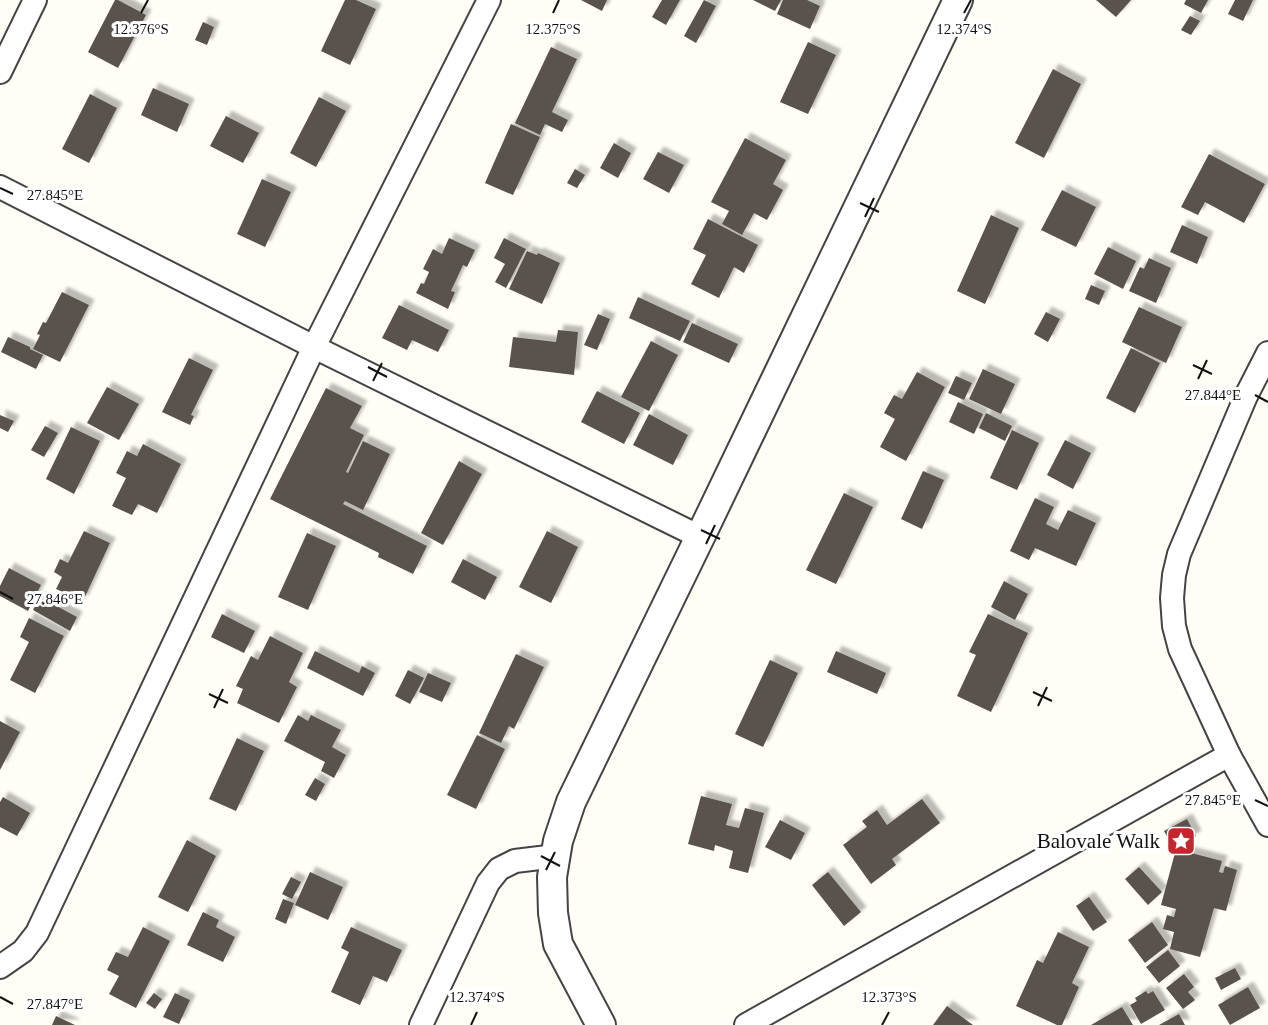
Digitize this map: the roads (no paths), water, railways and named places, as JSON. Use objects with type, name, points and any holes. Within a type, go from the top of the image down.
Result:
[{"type":"street","points":[[0,72],[35,0]]},
{"type":"street","points":[[0,967],[23,951],[37,933],[314,347],[489,0]]},
{"type":"street","points":[[600,1025],[558,944],[552,877],[558,841],[571,802],[958,0]]},
{"type":"street","points":[[0,187],[314,347],[700,537]]},
{"type":"street","points":[[1268,353],[1246,396],[1188,531],[1179,554],[1172,598],[1174,626],[1180,649],[1229,755],[1268,825]]},
{"type":"street","points":[[746,1025],[1229,755]]},
{"type":"street","points":[[421,1025],[488,883],[499,869],[515,861],[555,856]]},
{"type":"place","name":"Balovale Walk","points":[[1181,841]]}]
